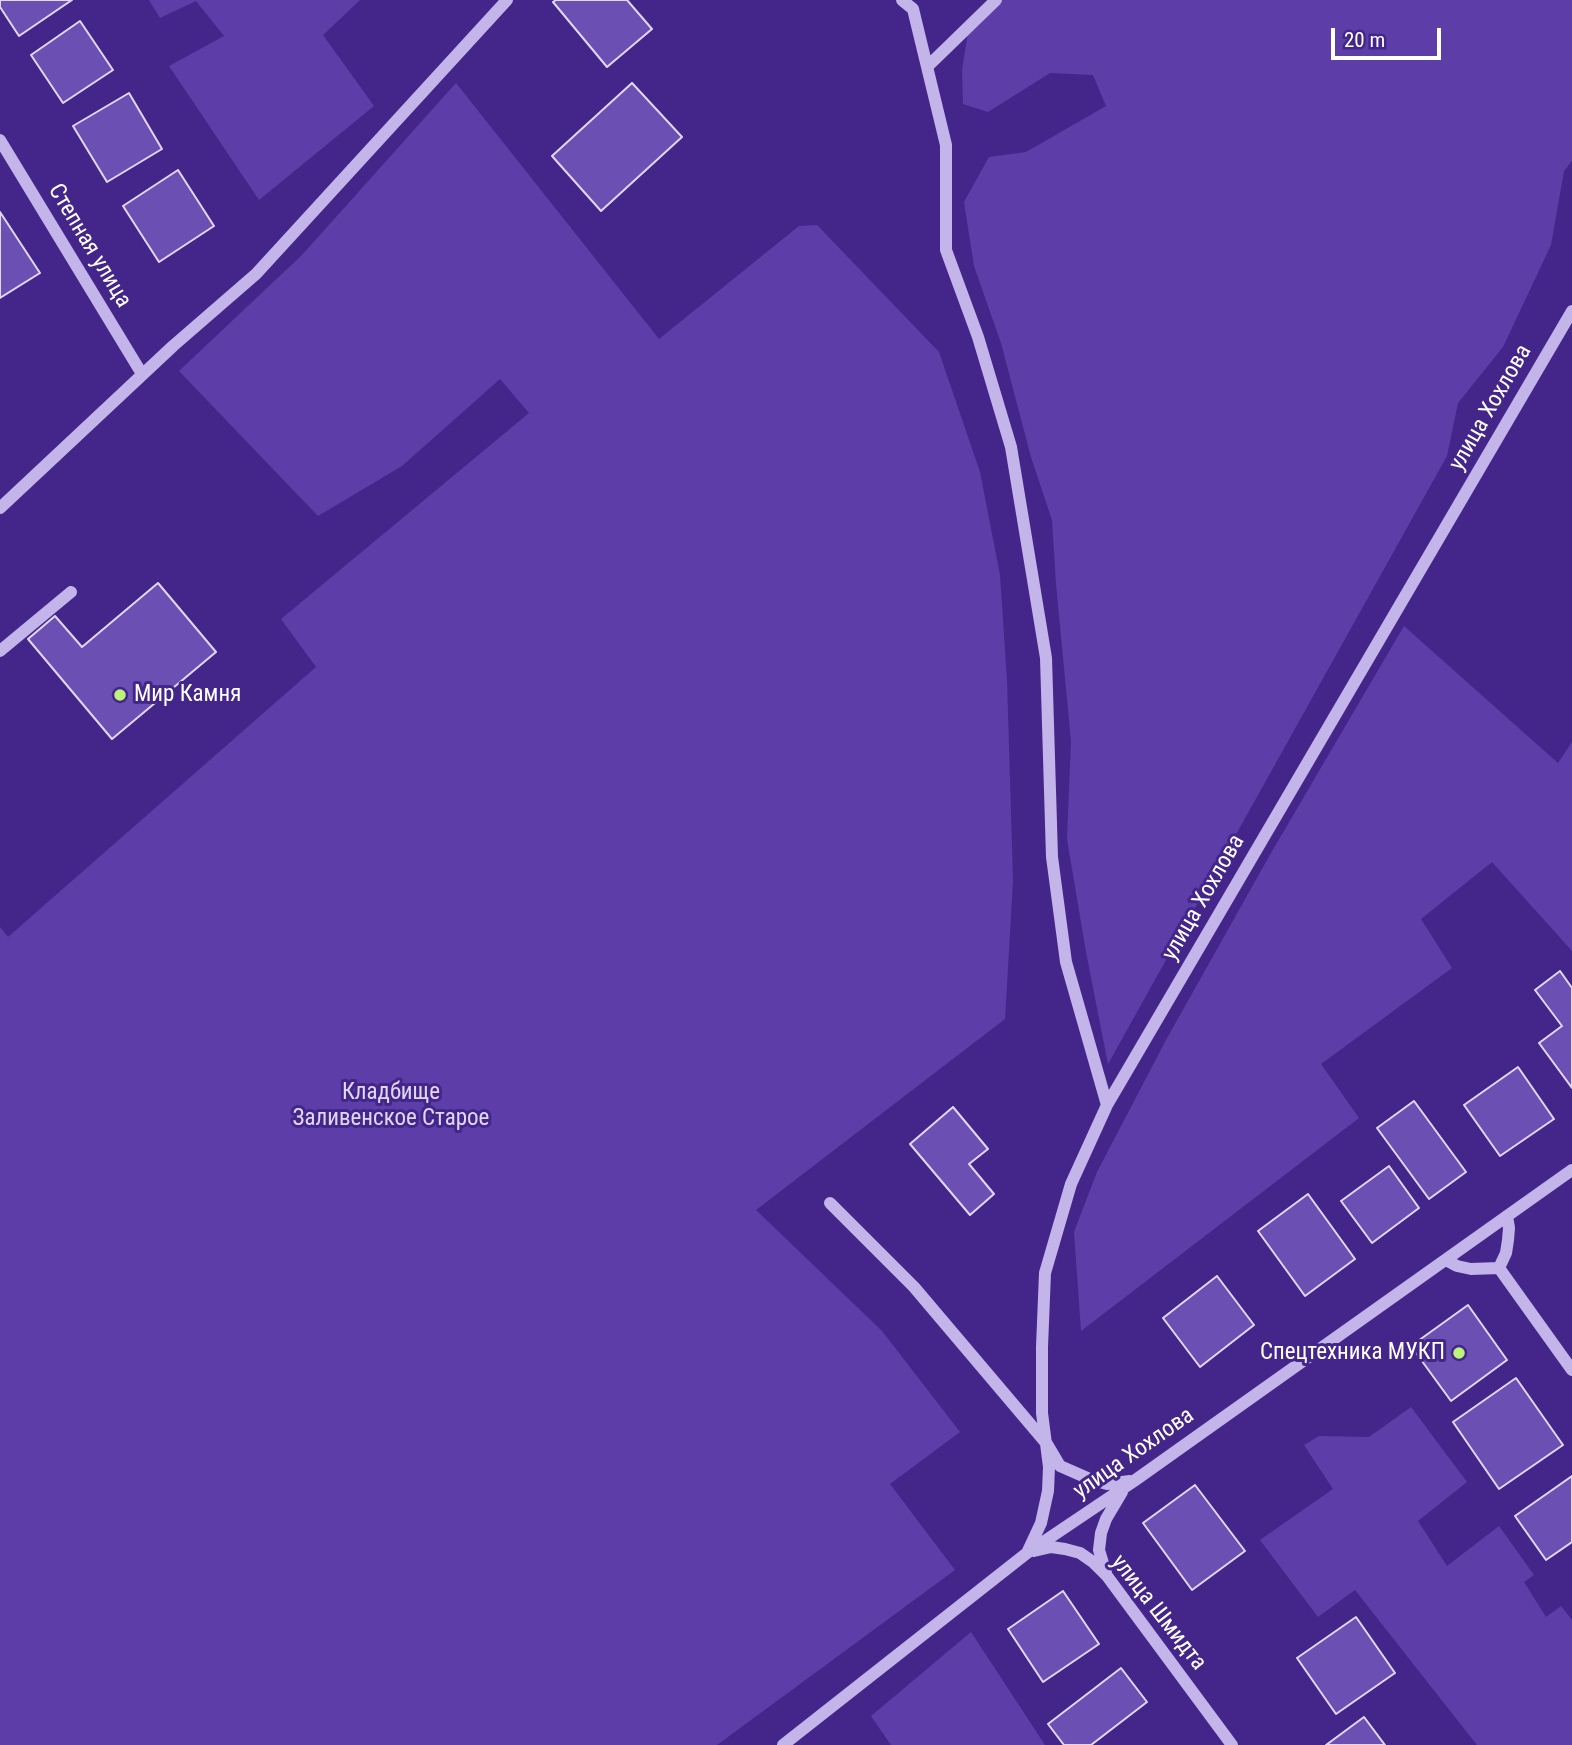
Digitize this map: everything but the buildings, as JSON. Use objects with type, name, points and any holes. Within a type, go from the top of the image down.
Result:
[{"type":"street","points":[[0,508],[142,374],[256,274],[507,0]]},
{"type":"street","points":[[902,0],[913,9],[946,145],[946,250],[978,337],[1011,447],[1046,658],[1052,857],[1066,962],[1107,1105]]},
{"type":"street","points":[[927,67],[996,0]]},
{"type":"street","name":"Степная улица","points":[[0,140],[142,374]]},
{"type":"street","name":"улица Хохлова","points":[[1027,1553],[1041,1523],[1048,1491],[1049,1467],[1042,1413],[1045,1273],[1071,1184],[1107,1105],[1572,311]]},
{"type":"street","points":[[0,651],[71,592]]},
{"type":"street","name":"улица Хохлова","points":[[783,1745],[1027,1553],[1572,1170]]},
{"type":"street","points":[[830,1203],[915,1287],[1047,1444],[1060,1466],[1107,1484],[1130,1483]]},
{"type":"street","points":[[1499,1268],[1506,1253],[1509,1228],[1507,1216]]},
{"type":"street","points":[[1446,1260],[1471,1269],[1499,1268]]},
{"type":"street","points":[[1499,1268],[1572,1370]]},
{"type":"street","points":[[1107,1576],[1099,1550],[1101,1533],[1106,1519],[1130,1483]]},
{"type":"street","name":"улица Шмидта","points":[[1027,1553],[1051,1547],[1080,1553],[1093,1562],[1107,1576],[1232,1745]]},
{"type":"green space","points":[[149,0],[360,0],[323,35],[374,106],[259,200],[169,66],[224,36],[196,1],[160,18]]},
{"type":"green space","points":[[996,0],[1572,0],[1572,161],[1564,171],[1551,245],[1503,347],[1458,403],[1447,456],[1108,1064],[1067,839],[1071,741],[1052,520],[1031,457],[1001,343],[974,266],[964,202],[989,157],[1026,152],[1106,106],[1093,75],[1050,73],[988,112],[963,104],[962,70],[969,26]]},
{"type":"green space","name":"Кладбище Заливенское Старое","points":[[456,83],[659,339],[799,226],[817,225],[939,352],[980,472],[1000,575],[1007,680],[1013,881],[1005,1019],[756,1210],[882,1331],[960,1432],[890,1484],[955,1570],[717,1745],[0,1745],[0,927],[8,937],[316,667],[281,619],[529,413],[500,379],[402,466],[318,516],[179,371],[302,255]]},
{"type":"green space","points":[[1404,626],[1558,763],[1572,742],[1572,951],[1492,862],[1421,919],[1452,968],[1321,1064],[1359,1118],[1081,1331],[1074,1232],[1097,1172],[1166,1040],[1271,853]]},
{"type":"green space","points":[[1411,1407],[1467,1482],[1418,1521],[1447,1566],[1499,1526],[1534,1575],[1524,1582],[1546,1617],[1561,1606],[1572,1620],[1572,1745],[1477,1745],[1355,1590],[1318,1617],[1260,1540],[1333,1489],[1304,1445],[1319,1436],[1369,1437]]},
{"type":"green space","points":[[971,1632],[1045,1745],[891,1745],[871,1716]]},
{"type":"place","name":"Мир Камня","points":[[120,695]]},
{"type":"place","name":"Спецтехника МУКП","points":[[1459,1353]]}]
